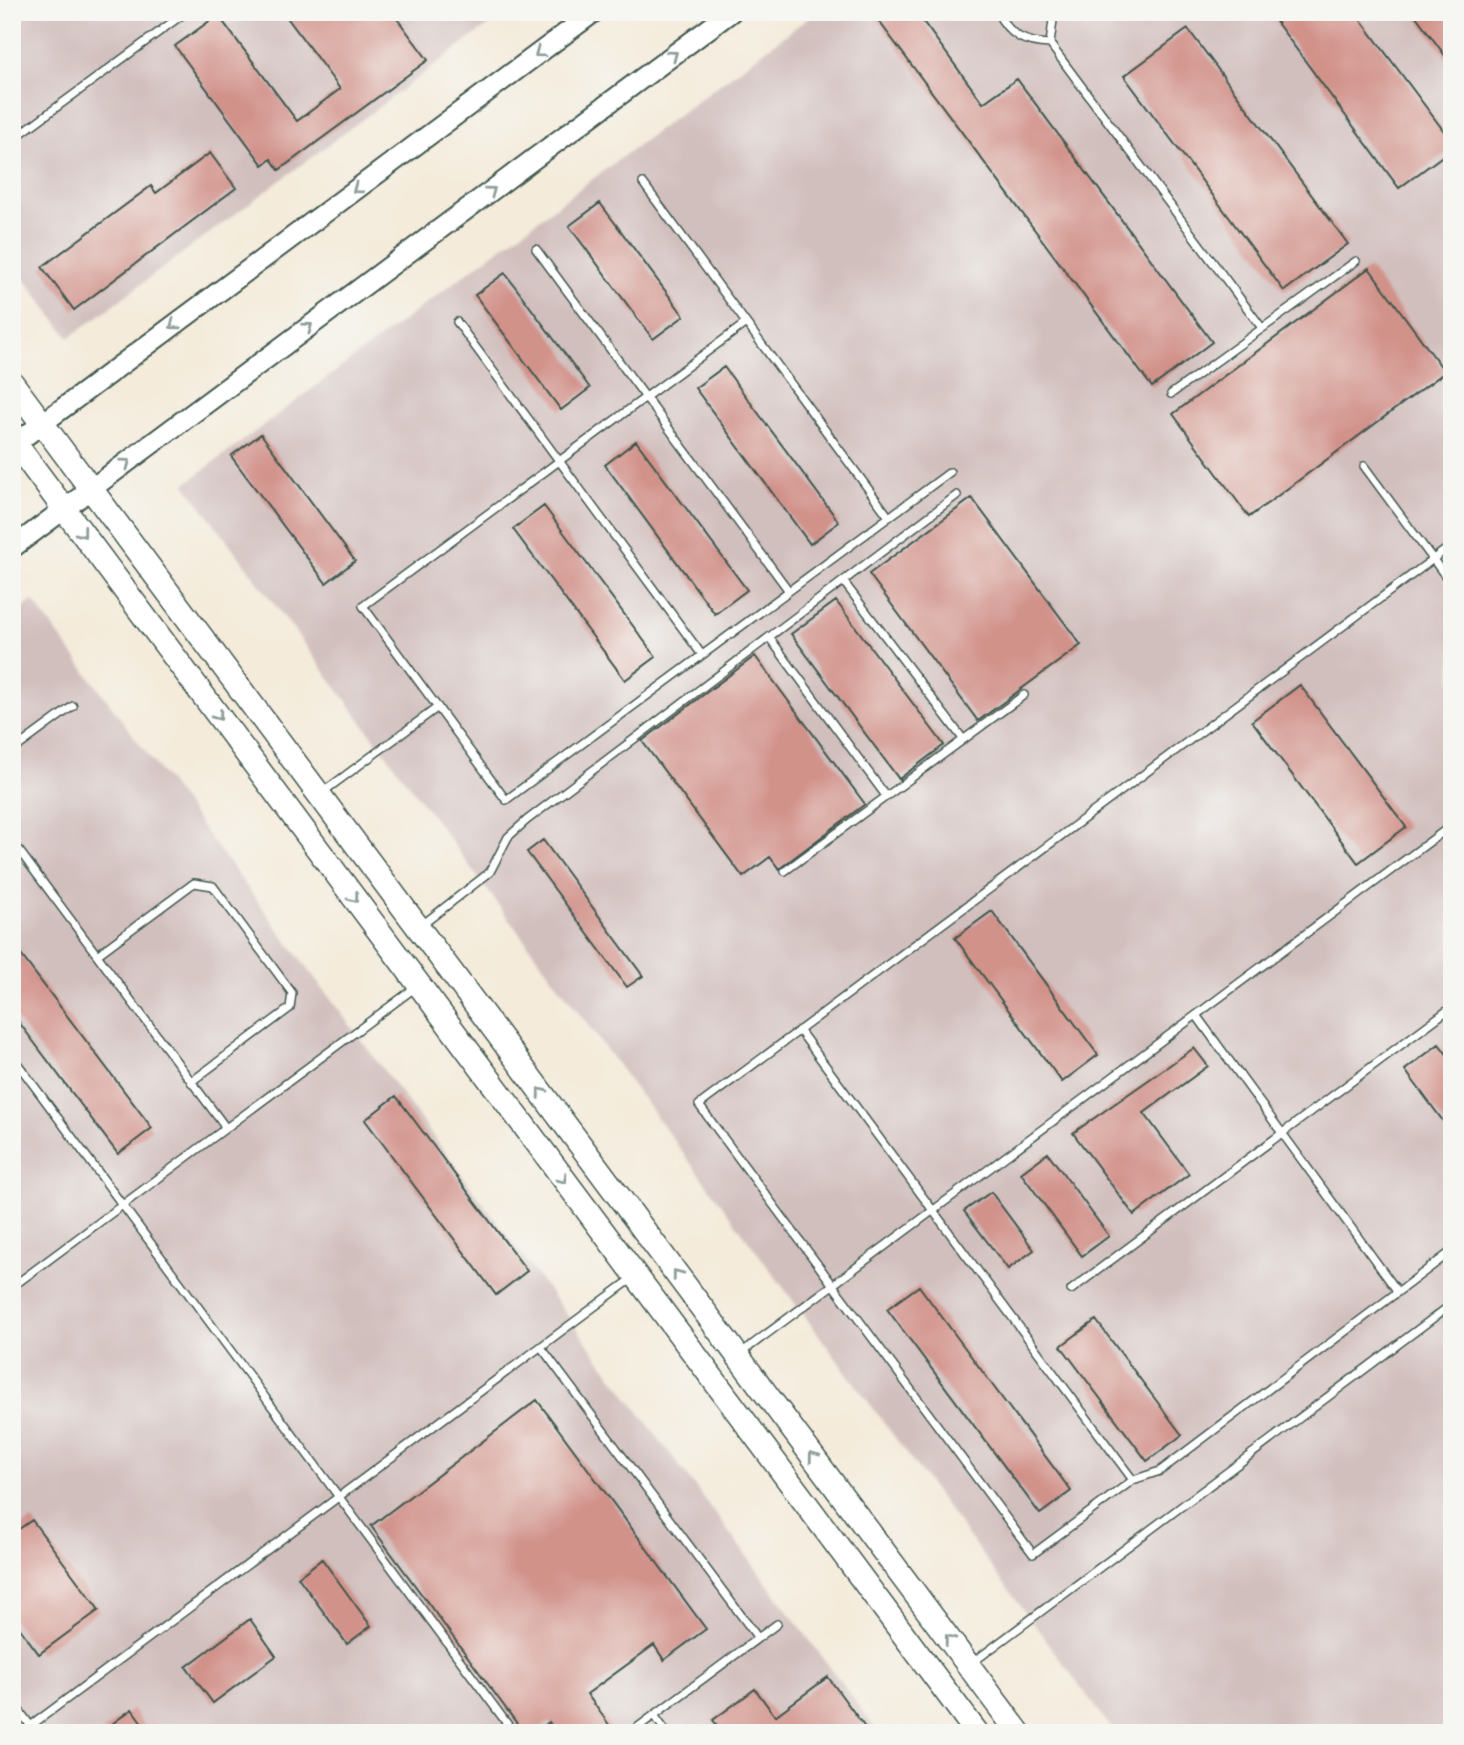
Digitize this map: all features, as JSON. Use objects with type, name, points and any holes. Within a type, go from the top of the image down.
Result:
[{"type":"main road","points":[[12,383],[1019,1733]]},
{"type":"main road","points":[[13,443],[976,1733]]},
{"type":"street","points":[[12,548],[732,12]]},
{"type":"street","points":[[13,443],[592,13]]},
{"type":"lane","points":[[12,140],[186,12]]},
{"type":"lane","points":[[997,12],[1014,36],[1029,43],[1050,44]]},
{"type":"lane","points":[[1054,12],[1050,44],[1262,328]]},
{"type":"lane","points":[[643,183],[889,517]]},
{"type":"lane","points":[[536,249],[789,591]]},
{"type":"lane","points":[[1171,394],[1356,261]]},
{"type":"lane","points":[[457,322],[702,655]]},
{"type":"lane","points":[[746,323],[363,606],[506,800],[950,472]]},
{"type":"lane","points":[[1364,466],[1452,585]]},
{"type":"lane","points":[[419,928],[490,872],[508,838],[527,820],[957,495]]},
{"type":"lane","points":[[1452,545],[699,1105],[1033,1553],[1133,1480],[1160,1471],[1452,1251]]},
{"type":"lane","points":[[843,581],[964,739]]},
{"type":"lane","points":[[769,637],[886,796]]},
{"type":"lane","points":[[785,871],[1024,695]]},
{"type":"lane","points":[[12,751],[74,706]]},
{"type":"lane","points":[[319,795],[438,707]]},
{"type":"lane","points":[[737,1355],[1452,825]]},
{"type":"lane","points":[[12,841],[226,1128]]},
{"type":"lane","points":[[97,955],[194,883],[212,886],[284,982],[292,993],[290,1008],[191,1082]]},
{"type":"lane","points":[[12,1287],[419,985]]},
{"type":"lane","points":[[1070,1290],[1451,1009]]},
{"type":"lane","points":[[1196,1015],[1398,1292]]},
{"type":"lane","points":[[799,1030],[1133,1480]]},
{"type":"lane","points":[[12,1056],[514,1733]]},
{"type":"lane","points":[[21,1733],[33,1729],[636,1276]]},
{"type":"lane","points":[[969,1665],[1452,1304]]},
{"type":"lane","points":[[541,1347],[758,1639]]},
{"type":"lane","points":[[630,1733],[778,1624]]},
{"type":"lane","points":[[12,1701],[33,1729]]},
{"type":"lane","points":[[654,1715],[667,1733]]},
{"type":"shaded area","points":[[12,12],[506,12],[69,338],[12,262]]},
{"type":"shaded area","points":[[816,12],[1452,12],[1452,1733],[1115,1733],[185,484]]},
{"type":"shaded area","points":[[33,601],[879,1733],[12,1733],[12,616]]},
{"type":"building","points":[[283,12],[392,12],[428,60],[279,170],[271,159],[263,165],[175,46],[218,15],[297,121],[340,89]]},
{"type":"building","points":[[872,12],[916,12],[983,103],[1017,79],[1212,342],[1152,387]]},
{"type":"building","points":[[1269,12],[1355,12],[1452,142],[1452,149],[1399,188]]},
{"type":"building","points":[[1413,12],[1452,12],[1452,65]]},
{"type":"building","points":[[1188,29],[1348,244],[1284,291],[1124,76]]},
{"type":"building","points":[[210,153],[236,188],[74,310],[42,267],[151,186],[156,193]]},
{"type":"building","points":[[600,203],[684,316],[653,339],[569,226]]},
{"type":"building","points":[[1369,268],[1445,372],[1249,517],[1173,414]]},
{"type":"building","points":[[505,273],[590,388],[561,410],[475,295]]},
{"type":"building","points":[[724,367],[839,522],[810,544],[695,388]]},
{"type":"building","points":[[261,434],[355,561],[326,583],[231,456]]},
{"type":"building","points":[[636,441],[747,590],[715,614],[605,465]]},
{"type":"building","points":[[972,498],[1081,645],[978,721],[869,574]]},
{"type":"building","points":[[544,506],[656,657],[625,680],[513,529]]},
{"type":"building","points":[[836,601],[944,745],[899,779],[791,634]]},
{"type":"building","points":[[755,656],[865,804],[779,869],[770,857],[743,877],[642,741]]},
{"type":"building","points":[[1300,685],[1406,827],[1358,863],[1252,721]]},
{"type":"building","points":[[543,840],[643,976],[627,987],[527,852]]},
{"type":"building","points":[[992,911],[1098,1055],[1062,1082],[955,938]]},
{"type":"building","points":[[12,943],[152,1128],[118,1154],[12,1013]]},
{"type":"building","points":[[1439,1044],[1452,1061],[1452,1133],[1405,1070]]},
{"type":"building","points":[[1194,1048],[1208,1066],[1144,1113],[1189,1174],[1134,1215],[1073,1133]]},
{"type":"building","points":[[396,1096],[527,1271],[496,1295],[365,1120]]},
{"type":"building","points":[[1048,1153],[1109,1236],[1082,1256],[1021,1173]]},
{"type":"building","points":[[991,1192],[1034,1250],[1008,1269],[964,1211]]},
{"type":"building","points":[[919,1286],[1071,1491],[1040,1514],[887,1309]]},
{"type":"building","points":[[1096,1320],[1182,1435],[1147,1461],[1061,1346]]},
{"type":"building","points":[[537,1400],[706,1629],[664,1660],[654,1645],[587,1694],[615,1733],[556,1733],[549,1722],[535,1733],[524,1733],[371,1526]]},
{"type":"building","points":[[32,1520],[99,1610],[39,1654],[12,1618],[12,1534]]},
{"type":"building","points":[[322,1559],[371,1626],[347,1644],[298,1577]]},
{"type":"building","points":[[250,1619],[276,1656],[213,1703],[186,1667]]},
{"type":"building","points":[[828,1677],[869,1733],[723,1733],[713,1720],[755,1689],[775,1716]]},
{"type":"building","points":[[132,1709],[149,1733],[100,1733]]}]
